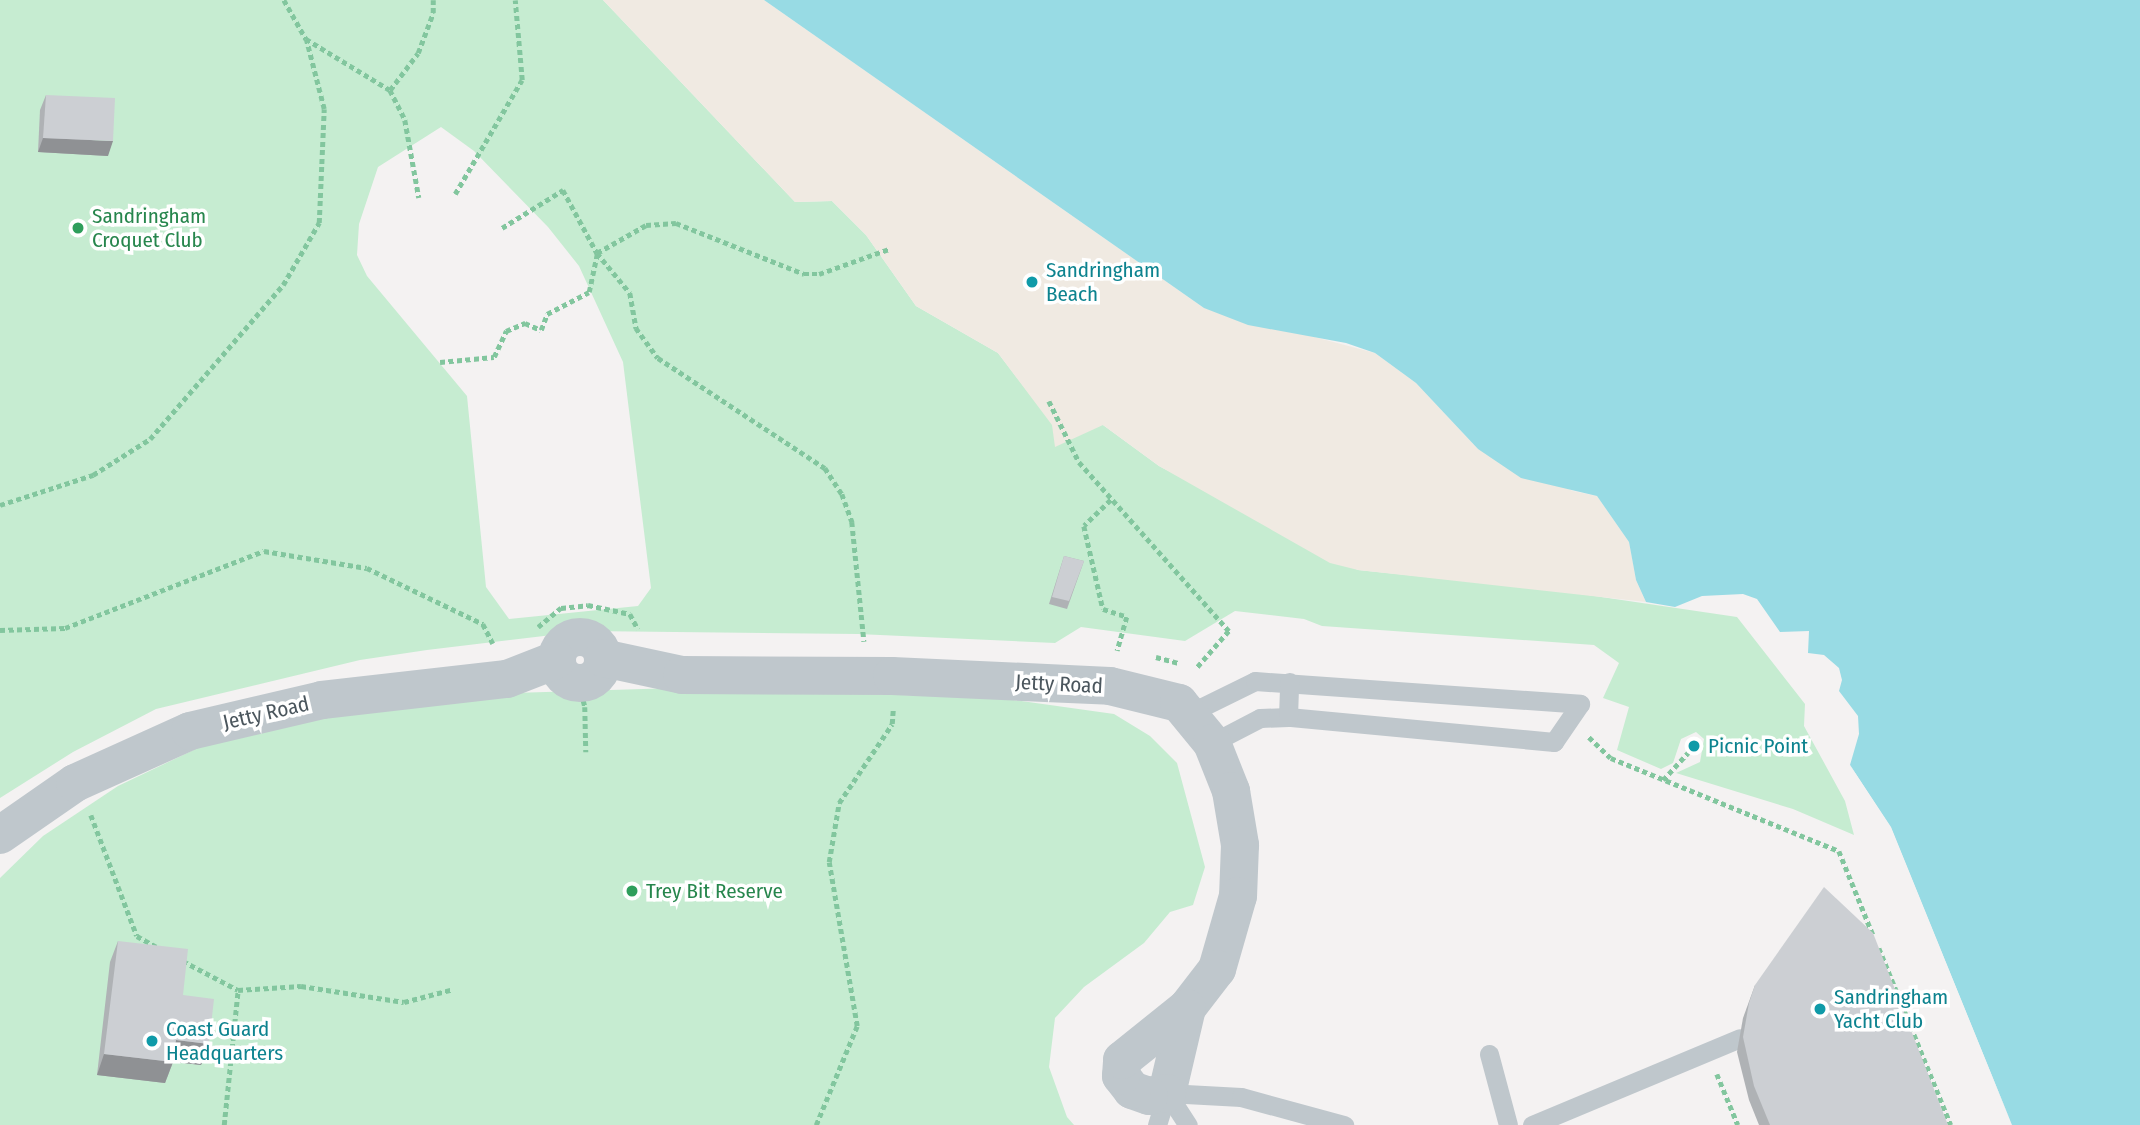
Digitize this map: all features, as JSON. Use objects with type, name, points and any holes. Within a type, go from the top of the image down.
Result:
[{"type":"street","name":"Jetty Road","points":[[0,835],[75,783],[190,731],[248,715],[322,700],[507,679],[579,667],[682,675],[892,676],[1110,687],[1167,697],[1204,706],[1212,743],[1238,820],[1238,896],[1217,969],[1187,1008],[1122,1060],[1121,1076],[1132,1090],[1149,1096],[1162,1109]]},
{"type":"street","name":"Jetty Road","points":[[1162,1109],[1187,1008]]},
{"type":"lane","points":[[1204,706],[1255,681],[1580,704],[1553,742],[1288,717],[1260,718],[1212,743]]},
{"type":"lane","points":[[1288,717],[1289,682]]},
{"type":"lane","points":[[1532,1125],[1740,1038]]},
{"type":"lane","points":[[1489,1054],[1508,1125]]},
{"type":"lane","points":[[1162,1109],[1241,1097],[1344,1125]]},
{"type":"lane","points":[[1162,1109],[1188,1125]]},
{"type":"path","points":[[0,505],[93,475],[150,439],[283,285],[319,223],[324,109],[306,39],[284,0]]},
{"type":"path","points":[[390,90],[418,52],[433,13],[433,0]]},
{"type":"path","points":[[455,194],[522,80],[515,0]]},
{"type":"path","points":[[306,39],[390,90],[405,120],[419,198]]},
{"type":"path","points":[[502,228],[563,190],[597,253],[630,293],[636,328],[658,358],[825,468],[852,522],[864,642]]},
{"type":"path","points":[[440,362],[494,357],[506,331],[525,323],[541,330],[547,314],[589,292],[597,253],[646,225],[665,223],[704,232],[804,274],[819,274],[889,249]]},
{"type":"path","points":[[1049,401],[1079,462],[1229,631],[1196,669]]},
{"type":"path","points":[[1111,500],[1084,526],[1103,610],[1127,617],[1116,654],[1126,655]]},
{"type":"path","points":[[0,629],[65,628],[264,551],[367,568],[483,624],[494,646]]},
{"type":"path","points":[[1146,656],[1196,669]]},
{"type":"path","points":[[579,667],[585,707],[586,752]]},
{"type":"path","points":[[1196,669],[1204,706]]},
{"type":"path","points":[[816,1125],[857,1026],[829,862],[839,803],[892,724],[892,676]]},
{"type":"path","points":[[1571,719],[1611,758],[1839,851],[1951,1125]]},
{"type":"path","points":[[1663,779],[1694,746]]},
{"type":"path","points":[[75,783],[104,839],[137,936],[159,948]]},
{"type":"path","points":[[171,954],[238,990],[301,986],[404,1002],[450,990]]},
{"type":"path","points":[[224,1125],[238,990]]},
{"type":"path","points":[[1708,1053],[1738,1125]]},
{"type":"green space","points":[[0,0],[603,0],[795,202],[832,201],[866,235],[916,306],[998,353],[1053,425],[1103,425],[1159,466],[1358,570],[1554,590],[1737,617],[1805,704],[1804,726],[1845,801],[1854,835],[1793,809],[1676,773],[1700,762],[1704,739],[1696,732],[1681,739],[1673,763],[1661,769],[1617,750],[1629,707],[1603,698],[1619,663],[1594,645],[1322,626],[1304,619],[1235,611],[1185,641],[1081,627],[1055,643],[858,634],[586,631],[360,660],[156,709],[73,752],[0,798]],"holes":[[[441,127],[474,151],[548,227],[579,266],[623,362],[651,588],[638,606],[509,619],[486,587],[467,396],[367,276],[357,255],[359,224],[378,167]]]},
{"type":"green space","points":[[676,688],[999,698],[1114,714],[1150,736],[1177,763],[1205,867],[1193,905],[1170,912],[1144,943],[1084,987],[1055,1018],[1049,1067],[1067,1117],[1074,1125],[0,1125],[0,878],[43,836],[118,786],[204,745],[344,714],[513,693]]},
{"type":"sand","name":"Sandringham Beach","points":[[603,0],[764,0],[1204,308],[1375,353],[1416,383],[1478,449],[1573,491],[1597,496],[1629,542],[1636,580],[1646,602],[1358,570],[1330,563],[1159,466],[1103,425],[1055,447],[1052,425],[998,353],[916,306],[866,235],[832,201],[795,202]]},
{"type":"water","points":[[764,0],[2140,0],[2140,1125],[2012,1125],[1891,828],[1850,765],[1859,734],[1858,716],[1839,691],[1842,680],[1839,668],[1824,655],[1808,653],[1809,631],[1780,632],[1757,599],[1743,594],[1702,596],[1675,607],[1646,602],[1636,580],[1629,542],[1597,496],[1521,478],[1478,449],[1416,383],[1375,353],[1346,343],[1248,325],[1204,308]]},
{"type":"pier","points":[[1848,762],[1891,827],[2012,1125],[1888,829]]},
{"type":"building","points":[[46,95],[115,98],[113,141],[43,138]]},
{"type":"building","points":[[1064,556],[1084,561],[1069,601],[1052,597]]},
{"type":"building","name":"Sandringham Yacht Club","points":[[1824,887],[1873,933],[1948,1125],[1770,1125],[1754,1086],[1743,1037],[1749,1003],[1755,985]]},
{"type":"building","name":"Coast Guard Headquarters","points":[[118,941],[188,949],[183,995],[214,999],[209,1044],[176,1040],[173,1062],[104,1054]]},
{"type":"place","name":"Sandringham Croquet Club","points":[[78,228]]},
{"type":"place","name":"Sandringham Beach","points":[[1032,282]]},
{"type":"place","name":"Picnic Point","points":[[1694,746]]},
{"type":"place","name":"Trey Bit Reserve","points":[[632,891]]},
{"type":"place","name":"Sandringham Yacht Club","points":[[1820,1009]]},
{"type":"place","name":"Coast Guard Headquarters","points":[[152,1041]]}]
